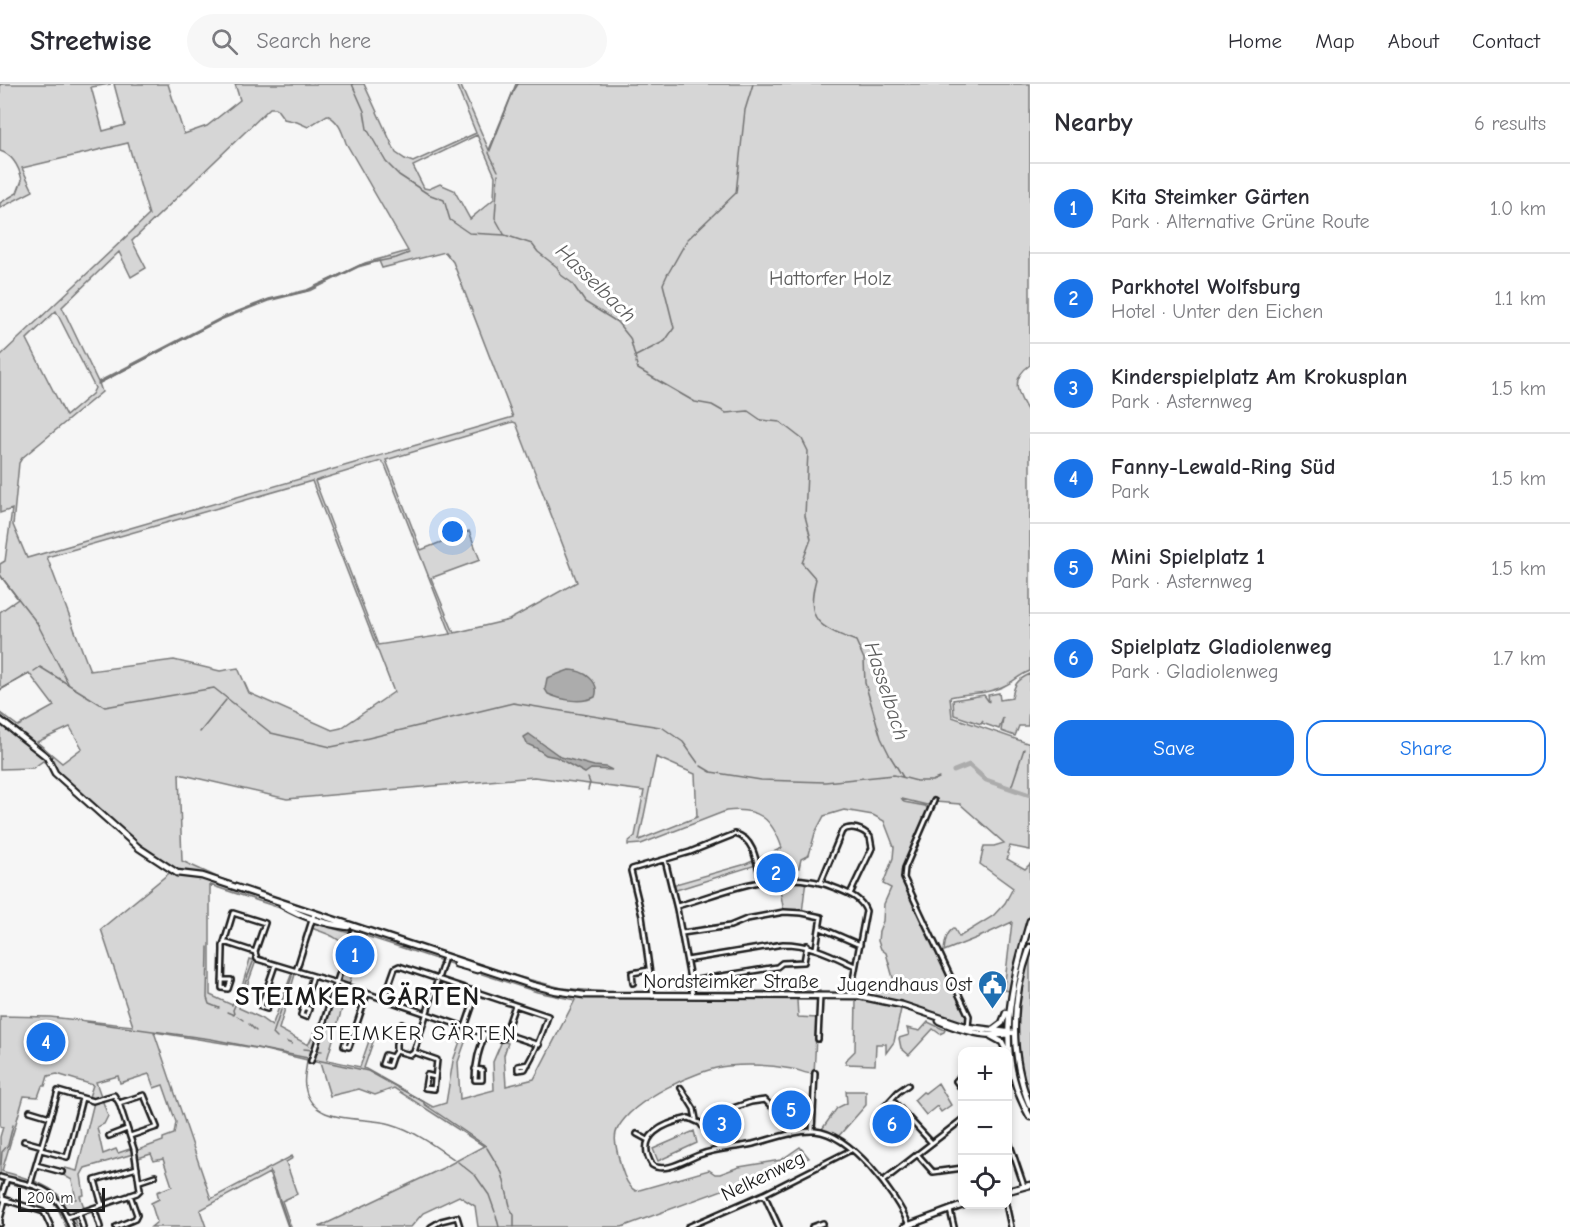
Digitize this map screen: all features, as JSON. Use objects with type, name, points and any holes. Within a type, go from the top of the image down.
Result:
[{"type":"street","name":"Nordsteimker Straße","points":[[0,720],[47,757],[55,773],[120,832],[156,861],[177,873],[202,876],[339,926],[362,929],[477,970],[556,991],[603,996],[850,996],[887,1001],[929,1015],[948,1025],[1008,1033]]},
{"type":"street","points":[[934,801],[905,868],[904,879],[969,1016],[968,1028]]},
{"type":"street","points":[[821,882],[842,831],[850,827],[863,831],[870,837],[872,848],[850,894]]},
{"type":"street","points":[[653,996],[642,916],[632,869],[690,852],[738,834],[751,844],[761,882]]},
{"type":"street","points":[[665,860],[677,906],[693,996]]},
{"type":"street","points":[[677,906],[761,882],[788,878],[821,882],[850,894],[864,904],[866,911],[850,996]]},
{"type":"street","points":[[682,933],[730,926],[747,919],[784,912],[802,913],[821,917],[816,948]]},
{"type":"street","points":[[222,980],[224,942],[233,913],[265,923],[255,952],[257,958],[485,1034],[504,1038],[515,1005]]},
{"type":"street","points":[[296,971],[313,916]]},
{"type":"street","points":[[1008,1047],[1009,1005],[1017,963],[1030,921]]},
{"type":"street","points":[[820,928],[860,945]]},
{"type":"street","points":[[311,1061],[353,932]]},
{"type":"street","points":[[224,942],[255,952]]},
{"type":"street","points":[[687,960],[783,944],[807,945],[855,966]]},
{"type":"street","points":[[691,981],[777,968],[782,963],[804,962],[807,945]]},
{"type":"street","points":[[1030,947],[1019,980],[1014,1033],[1018,1065],[1030,1106]]},
{"type":"street","points":[[413,1054],[445,959]]},
{"type":"street","points":[[263,1000],[275,965]]},
{"type":"street","points":[[384,999],[395,968],[399,966],[548,1016],[539,1045],[528,1064]]},
{"type":"street","points":[[633,983],[632,973],[649,970]]},
{"type":"street","points":[[303,1007],[313,976]]},
{"type":"street","points":[[465,1027],[477,992]]},
{"type":"street","points":[[354,1031],[349,1030],[344,1046],[349,1047],[367,994]]},
{"type":"street","points":[[818,1039],[820,996]]},
{"type":"street","points":[[990,1030],[1002,1023],[1009,1005]]},
{"type":"street","points":[[392,1057],[396,1051],[402,1024]]},
{"type":"street","name":"Nordsteimker Straße","points":[[968,1028],[977,1032],[1014,1033]]},
{"type":"street","points":[[977,1032],[998,1039],[1003,1047]]},
{"type":"street","points":[[475,1070],[475,1062],[485,1034]]},
{"type":"street","points":[[505,1034],[539,1045]]},
{"type":"street","points":[[396,1051],[437,1060],[434,1089],[426,1088],[427,1076],[435,1077]]},
{"type":"street","points":[[1012,1069],[1020,1098],[1030,1118]]},
{"type":"street","points":[[812,1131],[815,1073]]},
{"type":"street","points":[[879,1113],[898,1092],[908,1085]]},
{"type":"street","points":[[681,1088],[694,1109],[696,1119],[719,1149]]},
{"type":"street","points":[[30,1185],[58,1091],[95,1101],[114,1095],[130,1136],[138,1168],[139,1191],[67,1217]]},
{"type":"street","points":[[119,1103],[144,1095],[157,1127],[130,1136]]},
{"type":"street","points":[[24,1141],[66,1157],[82,1098]]},
{"type":"street","points":[[721,1112],[765,1100],[792,1134]]},
{"type":"street","points":[[892,1100],[930,1142]]},
{"type":"street","points":[[30,1111],[50,1117]]},
{"type":"street","points":[[696,1119],[686,1118],[651,1134],[648,1140],[648,1158],[657,1168],[719,1149],[735,1148],[812,1131],[827,1134],[843,1143],[883,1181],[907,1226],[958,1207]]},
{"type":"street","points":[[883,1181],[930,1142],[958,1122]]},
{"type":"street","points":[[109,1136],[126,1129]]},
{"type":"street","points":[[637,1134],[648,1140]]},
{"type":"street","name":"Nelkenweg","points":[[688,1227],[764,1194],[851,1150]]},
{"type":"street","points":[[1012,1190],[1027,1186],[1013,1153]]},
{"type":"street","points":[[917,1154],[933,1172],[958,1169]]},
{"type":"street","points":[[36,1165],[62,1173]]},
{"type":"street","points":[[102,1205],[95,1180],[138,1168]]},
{"type":"street","points":[[140,1181],[155,1176]]},
{"type":"street","points":[[0,1177],[30,1185],[56,1197],[71,1227]]},
{"type":"street","points":[[0,1221],[7,1179]]},
{"type":"street","points":[[764,1194],[779,1227]]},
{"type":"street","points":[[116,1227],[135,1219],[137,1215],[130,1195]]},
{"type":"street","points":[[5,1200],[44,1212],[51,1227]]},
{"type":"street","points":[[94,1208],[100,1227]]},
{"type":"street","points":[[1007,1209],[1011,1227]]},
{"type":"street","points":[[950,1210],[954,1227]]},
{"type":"street","points":[[79,1213],[83,1227]]},
{"type":"street","points":[[431,1227],[441,1221],[457,1217],[460,1227]]},
{"type":"street","points":[[812,1227],[823,1223]]},
{"type":"green space","name":"Hattorfer Holz","points":[[0,84],[111,84],[91,87],[103,131],[125,125],[114,84],[168,84],[184,134],[207,126],[240,100],[235,84],[364,84],[396,153],[413,162],[476,133],[456,84],[460,84],[489,150],[516,84],[1030,84],[1030,365],[1023,371],[1017,383],[1019,395],[1030,415],[1030,671],[1000,688],[950,697],[952,717],[1030,744],[1030,850],[1010,846],[1007,859],[1025,869],[1030,864],[1030,916],[1009,991],[1004,990],[1012,922],[944,951],[946,938],[951,930],[954,928],[959,937],[993,916],[1005,903],[1013,888],[980,864],[984,846],[1004,843],[960,804],[935,802],[927,805],[902,799],[904,802],[925,806],[930,810],[902,874],[904,884],[968,1016],[967,1022],[959,1023],[886,999],[852,992],[854,982],[897,992],[886,953],[881,949],[878,941],[884,904],[891,888],[883,884],[893,858],[894,847],[884,821],[873,815],[844,810],[824,816],[815,833],[809,855],[801,859],[799,868],[789,868],[788,855],[673,891],[672,885],[746,864],[782,848],[774,829],[755,813],[726,811],[641,844],[628,845],[628,842],[635,836],[644,791],[534,777],[287,799],[179,774],[182,861],[253,890],[516,976],[562,988],[606,992],[820,991],[819,1000],[797,1000],[798,1017],[817,1018],[814,1074],[752,1065],[715,1068],[684,1080],[651,1097],[626,1117],[616,1131],[615,1138],[624,1175],[632,1189],[636,1191],[709,1170],[720,1174],[739,1167],[781,1160],[800,1147],[809,1158],[622,1227],[478,1227],[475,1206],[459,1196],[423,1213],[411,1227],[319,1227],[484,1146],[394,1088],[375,1095],[359,1089],[330,1096],[320,1063],[261,1049],[154,1032],[211,1199],[292,1156],[293,1158],[286,1162],[297,1194],[282,1201],[291,1227],[288,1227],[269,1173],[200,1210],[206,1227],[151,1227],[157,1222],[151,1203],[159,1199],[157,1192],[172,1186],[163,1159],[154,1161],[151,1154],[135,1159],[133,1154],[85,1168],[81,1175],[84,1195],[80,1196],[86,1213],[74,1218],[77,1227],[66,1227],[55,1204],[42,1193],[0,1181],[0,1137],[3,1127],[0,1126],[0,1016],[50,1017],[133,1026],[101,929],[174,869],[147,853],[43,761],[33,768],[0,769],[0,713],[18,726],[54,706],[29,673],[0,690],[0,612],[18,599],[0,575],[0,564],[5,561],[12,509],[0,513],[0,356],[149,215],[128,143],[22,168],[33,191],[0,208],[0,203],[17,193],[22,180],[15,162],[0,151]],"holes":[[[270,108],[276,108],[284,119],[308,127],[327,115],[334,120],[408,251],[365,263],[307,290],[269,299],[221,318],[98,382],[62,307],[119,252],[131,277],[146,268],[132,241]],[[477,135],[495,176],[494,199],[470,219],[454,190],[440,184],[429,189],[424,188],[413,166]],[[445,252],[453,262],[513,417],[27,558],[13,525],[19,463],[22,458],[102,392],[99,383],[220,320],[268,301],[312,290],[358,267],[379,261],[382,268]],[[56,311],[95,388],[92,394],[66,416],[27,339]],[[516,423],[577,582],[509,620],[454,633],[431,578],[480,560],[469,531],[421,550],[386,460]],[[381,461],[385,465],[451,634],[378,645],[315,481]],[[312,481],[394,692],[341,728],[332,730],[249,693],[238,668],[220,671],[174,660],[90,671],[47,557]],[[70,727],[82,748],[62,763],[37,742]],[[656,757],[695,774],[697,817],[639,840]],[[210,885],[537,992],[575,1000],[534,1079],[506,1086],[504,1055],[508,1043],[502,1041],[493,1062],[494,1090],[460,1099],[458,1062],[469,1031],[464,1030],[453,1061],[446,1103],[433,1107],[364,1068],[374,1039],[370,1038],[360,1067],[327,1060],[363,937],[311,922],[312,928],[339,940],[344,953],[320,1021],[308,1045],[279,1029],[296,971],[293,970],[272,1026],[239,1008],[256,961],[250,959],[243,983],[232,1005],[210,995]],[[57,1074],[93,1085],[89,1097],[95,1098],[77,1171],[65,1168],[63,1175],[72,1180],[76,1199],[65,1202],[45,1186],[2,1171],[24,1096],[38,1097],[42,1086],[45,1086],[48,1076]],[[149,1074],[154,1088],[163,1085],[176,1122],[174,1134],[163,1138],[163,1141],[138,1150],[136,1147],[118,1153],[116,1149],[103,1154],[97,1127],[104,1124],[108,1116],[96,1082],[118,1076],[120,1083]]]},
{"type":"green space","points":[[1030,674],[1028,726],[1019,726],[1015,736],[1001,731],[1003,718],[999,729],[982,723],[983,721],[981,724],[954,715],[953,700],[984,695],[989,702],[988,695],[999,693],[1000,700],[1012,698],[1017,683]]},
{"type":"green space","points":[[778,879],[806,879],[802,913],[784,912]]},
{"type":"green space","points":[[1030,953],[1030,1095],[1019,1062],[1016,1025],[1020,987]]},
{"type":"green space","points":[[856,1000],[873,1001],[901,1009],[894,1042],[886,1053],[886,1044],[876,1044],[875,1065],[846,1064],[845,1061],[855,1051]]},
{"type":"green space","points":[[928,1022],[945,1030],[944,1032],[940,1034],[933,1029],[909,1055],[901,1048],[899,1038],[909,1035],[907,1028],[920,1031]]},
{"type":"green space","points":[[938,1083],[951,1105],[941,1112],[937,1106],[926,1115],[914,1100]]},
{"type":"green space","points":[[846,1091],[866,1091],[866,1105],[836,1139],[820,1132],[837,1108],[847,1103]]},
{"type":"green space","points":[[694,1131],[697,1143],[658,1161],[653,1149]]},
{"type":"shaded area","points":[[569,670],[585,674],[593,681],[595,697],[572,700],[548,694],[545,689],[547,678]]},
{"type":"shaded area","points":[[529,734],[561,757],[612,770],[591,769],[585,773],[527,744],[524,737]]},
{"type":"waterway","name":"Hasselbach","points":[[352,84],[364,111],[367,129],[386,162],[399,175],[428,194],[444,200],[450,220],[469,233],[505,235],[532,244],[538,252],[557,267],[561,275],[572,283],[585,302],[617,322],[630,338],[636,360]]},
{"type":"waterway","points":[[498,171],[489,153],[518,84]]},
{"type":"waterway","points":[[669,272],[687,240],[736,193],[745,110],[753,84]]},
{"type":"waterway","points":[[498,174],[495,218],[504,234]]},
{"type":"waterway","points":[[98,384],[225,317],[268,300],[307,291],[360,265],[409,253]]},
{"type":"waterway","points":[[636,356],[665,341],[674,328],[663,284],[668,273]]},
{"type":"waterway","name":"Hasselbach","points":[[636,362],[638,369],[695,402],[712,405],[726,413],[748,411],[761,420],[780,422],[802,439],[808,451],[805,516],[811,539],[802,563],[816,579],[812,604],[814,613],[824,626],[856,641],[864,659],[865,683],[881,738],[903,777]]},
{"type":"waterway","points":[[0,575],[37,623],[69,685]]},
{"type":"waterway","points":[[34,671],[40,667],[105,707],[214,688],[271,733],[331,747],[346,744]]},
{"type":"waterway","points":[[0,690],[29,674]]},
{"type":"waterway","points":[[200,732],[226,700]]},
{"type":"waterway","points":[[348,743],[513,703],[660,727]]},
{"type":"waterway","points":[[663,728],[683,742],[698,763]]},
{"type":"waterway","points":[[1011,788],[1024,749]]},
{"type":"waterway","name":"Hasselbach","points":[[954,771],[969,765],[986,780],[1030,795]]},
{"type":"waterway","points":[[701,766],[711,772],[761,780],[825,782],[894,775],[917,781],[932,781],[939,778]]},
{"type":"waterway","points":[[588,778],[590,783],[588,790]]},
{"type":"waterway","points":[[208,947],[207,998],[209,1004],[219,1008]]},
{"type":"waterway","points":[[243,989],[253,962]]},
{"type":"waterway","points":[[282,1007],[292,976]]},
{"type":"waterway","points":[[234,1014],[233,1010],[241,992]]},
{"type":"waterway","points":[[277,1038],[273,1034],[281,1010]]},
{"type":"waterway","points":[[227,1012],[234,1015]]},
{"type":"waterway","points":[[237,1016],[243,1020]]},
{"type":"waterway","points":[[87,1022],[211,1039],[308,1058]]},
{"type":"waterway","points":[[249,1024],[256,1031]]},
{"type":"waterway","points":[[287,1042],[292,1044]]},
{"type":"waterway","points":[[304,1049],[322,1051]]},
{"type":"waterway","points":[[307,1059],[305,1086],[309,1099],[317,1108],[339,1117],[379,1121],[400,1127],[424,1139],[455,1160]]},
{"type":"waterway","points":[[317,1060],[368,1071],[424,1102],[486,1146]]},
{"type":"waterway","points":[[1,1165],[2,1152],[8,1145],[13,1125]]},
{"type":"waterway","points":[[487,1148],[502,1173],[510,1206]]},
{"type":"waterway","points":[[458,1162],[473,1174]]},
{"type":"waterway","points":[[270,1171],[289,1227]]},
{"type":"waterway","points":[[475,1175],[489,1195],[495,1212]]},
{"type":"waterway","points":[[510,1208],[514,1215],[514,1227]]},
{"type":"waterway","points":[[496,1215],[499,1227]]},
{"type":"place","name":"Parkhotel Wolfsburg","points":[[776,873]]},
{"type":"place","name":"Kita Steimker Gärten","points":[[355,955]]},
{"type":"place","name":"Jugendhaus Ost","points":[[993,1010]]},
{"type":"place","name":"Fanny-Lewald-Ring Süd","points":[[46,1042]]},
{"type":"place","name":"Mini Spielplatz 1","points":[[791,1110]]},
{"type":"place","name":"Kinderspielplatz Am Krokusplan","points":[[722,1124]]},
{"type":"place","name":"Spielplatz Gladiolenweg","points":[[892,1124]]},
{"type":"district","name":"STEIMKER GÄRTEN","points":[[358,997]]},
{"type":"district","name":"STEIMKER GÄRTEN","points":[[415,1033]]}]
